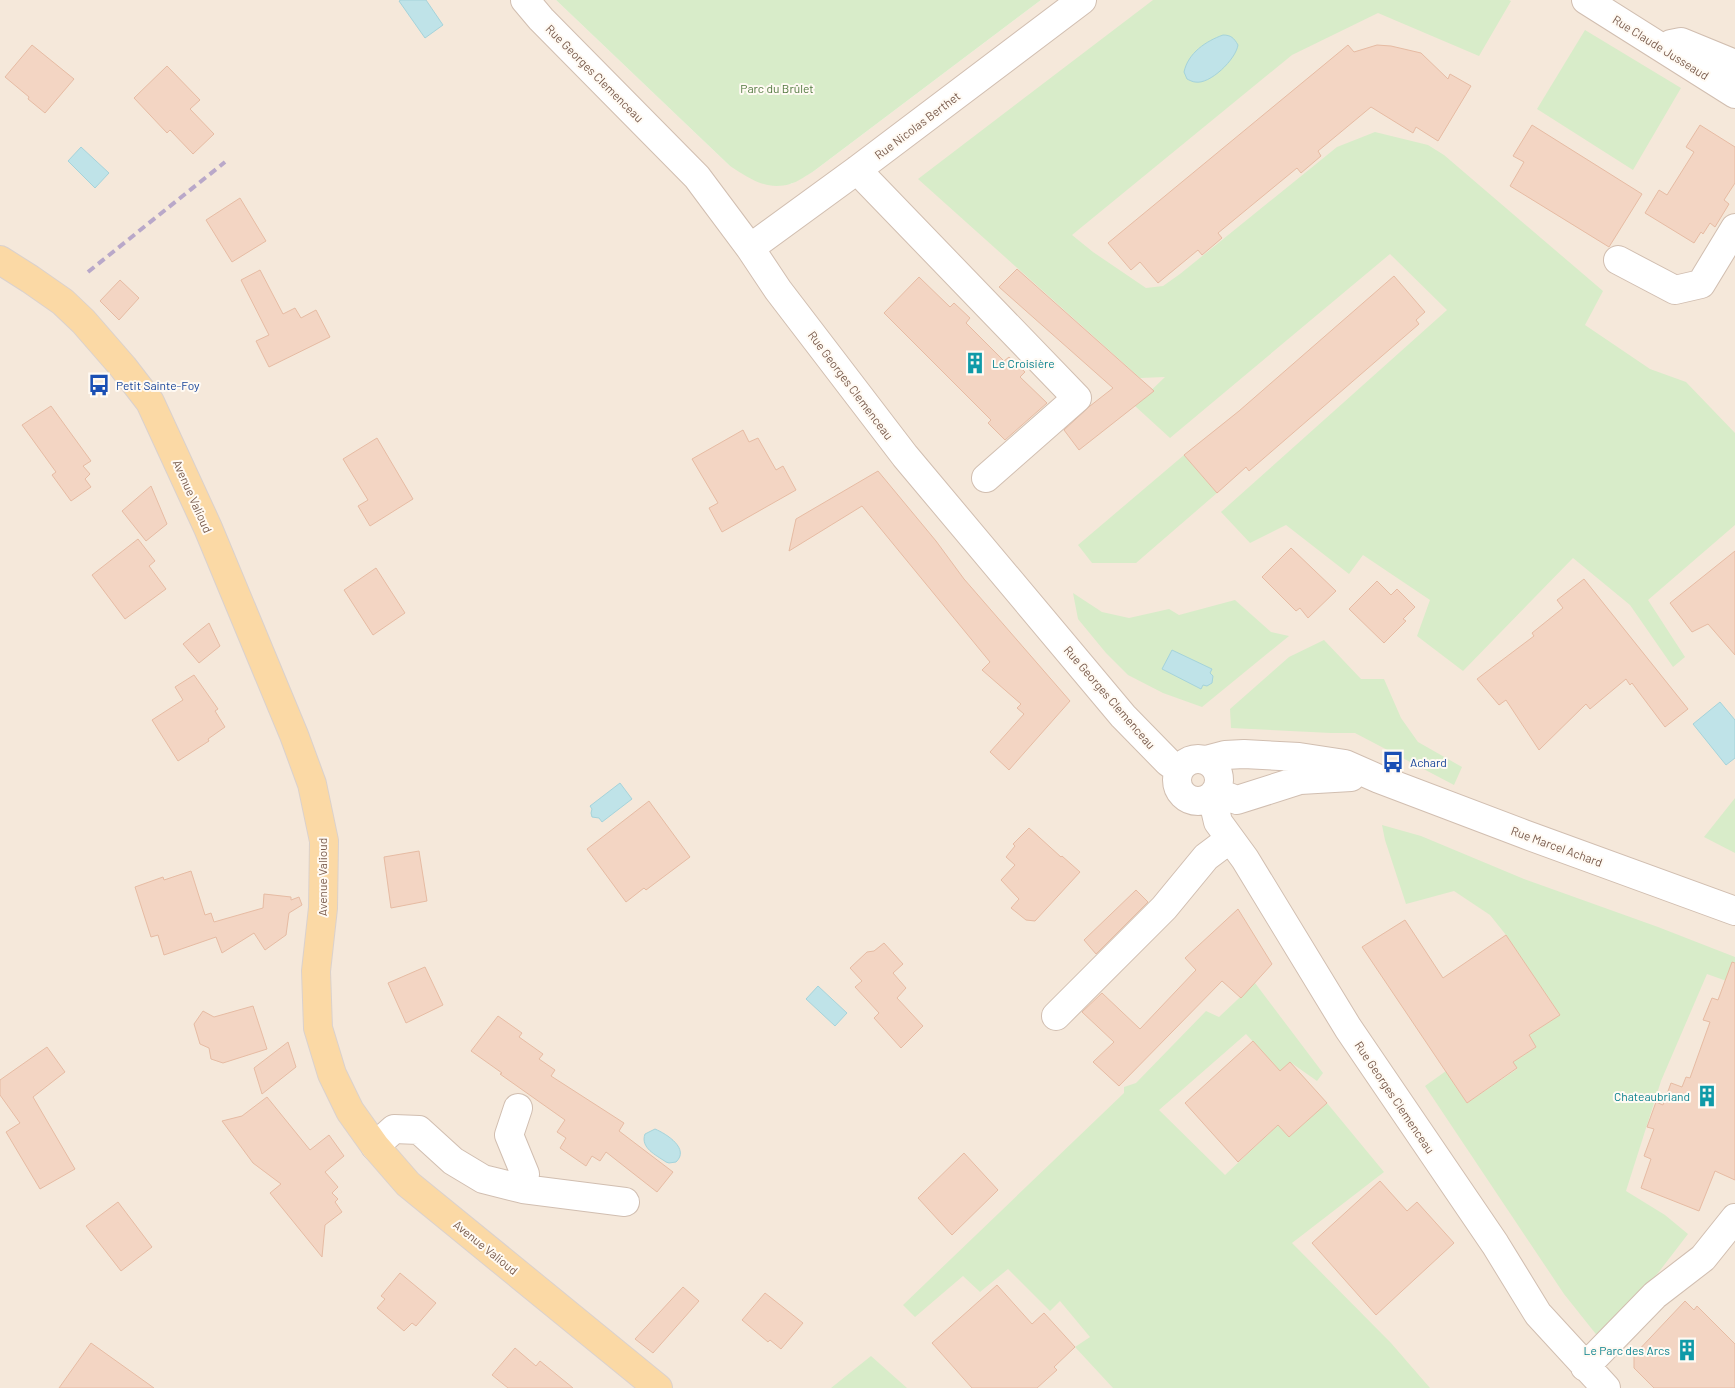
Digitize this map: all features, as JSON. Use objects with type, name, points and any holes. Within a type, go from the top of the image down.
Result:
[{"type":"main road","name":"Avenue Valioud","points":[[0,260],[30,278],[77,314],[150,402],[208,528],[294,735],[312,784],[324,841],[323,908],[316,971],[318,1028],[332,1074],[350,1111],[374,1146],[408,1184],[658,1388]]},
{"type":"street","name":"Rue Georges Clemenceau","points":[[525,0],[541,19],[697,177],[750,248],[778,290],[905,456],[1124,716],[1168,762],[1179,770]]},
{"type":"street","name":"Rue Nicolas Berthet","points":[[750,248],[857,170],[1082,0]]},
{"type":"street","name":"Rue Claude Jusseaud","points":[[1586,0],[1735,94]]},
{"type":"street","points":[[1659,46],[1681,42],[1735,64]]},
{"type":"street","points":[[857,170],[1077,398],[986,478]]},
{"type":"street","points":[[1618,260],[1675,290],[1701,284],[1735,228]]},
{"type":"street","name":"Rue Marcel Achard","points":[[1206,760],[1234,754],[1299,757],[1345,764],[1379,779],[1524,834],[1735,911]]},
{"type":"street","points":[[1206,760],[1212,764],[1218,774],[1219,780],[1214,794],[1199,801],[1187,798],[1178,789],[1176,776],[1179,770],[1188,761],[1206,760]]},
{"type":"street","name":"Rue Marcel Achard","points":[[1214,794],[1238,800],[1300,780],[1346,776],[1379,779]]},
{"type":"street","name":"Rue Georges Clemenceau","points":[[1214,794],[1218,822],[1245,859],[1348,1028],[1495,1244],[1538,1314],[1597,1379]]},
{"type":"street","points":[[1056,1016],[1164,908],[1206,857],[1230,839]]},
{"type":"street","points":[[518,1108],[509,1135],[525,1174],[523,1189]]},
{"type":"street","points":[[374,1146],[394,1129],[419,1130],[454,1161],[483,1179],[523,1189],[625,1202]]},
{"type":"street","points":[[1597,1379],[1655,1295],[1702,1258],[1735,1218]]},
{"type":"shaded area","points":[[0,0],[556,0],[730,166],[791,184],[814,171],[1041,0],[1735,0],[1735,1388],[0,1388]]},
{"type":"green space","name":"Parc du Brûlet","points":[[556,0],[1041,0],[814,171],[793,183],[773,186],[758,182],[730,166]]},
{"type":"green space","points":[[1153,0],[1511,1],[1479,56],[1378,13],[1292,55],[1072,235],[1093,252],[1146,288],[1163,286],[1337,147],[1375,132],[1428,145],[1444,155],[1603,291],[1585,325],[1650,369],[1686,382],[1735,433],[1735,525],[1648,600],[1685,657],[1673,667],[1630,605],[1573,558],[1463,671],[1417,636],[1430,600],[1363,555],[1349,574],[1286,525],[1250,543],[1221,512],[1447,310],[1390,254],[1170,438],[1135,406],[1165,377],[1140,378],[918,179]]},
{"type":"green space","points":[[1585,30],[1681,88],[1633,170],[1537,109]]},
{"type":"green space","points":[[1184,455],[1217,493],[1136,563],[1092,563],[1078,545]]},
{"type":"green space","points":[[1073,593],[1102,612],[1129,618],[1169,609],[1179,615],[1235,600],[1271,632],[1289,636],[1202,707],[1163,693],[1128,675],[1106,653],[1078,619]]},
{"type":"green space","points":[[1324,640],[1361,679],[1384,679],[1401,718],[1418,742],[1462,767],[1454,785],[1355,733],[1231,728],[1230,709],[1289,657]]},
{"type":"green space","points":[[1735,798],[1735,853],[1704,837]]},
{"type":"green space","points":[[1382,825],[1421,836],[1524,879],[1735,957],[1735,984],[1707,974],[1661,1081],[1626,1191],[1665,1215],[1688,1234],[1658,1273],[1599,1338],[1564,1294],[1425,1086],[1446,1071],[1467,1103],[1517,1069],[1513,1062],[1536,1047],[1529,1035],[1559,1014],[1506,935],[1490,915],[1454,891],[1406,904]]},
{"type":"green space","points":[[1255,983],[1323,1073],[1317,1081],[1290,1062],[1280,1071],[1246,1034],[1159,1110],[1225,1175],[1278,1125],[1289,1137],[1327,1103],[1384,1172],[1292,1243],[1391,1343],[1430,1388],[1113,1388],[1075,1347],[1090,1337],[1060,1301],[1050,1311],[1008,1269],[980,1292],[963,1276],[915,1317],[903,1305],[1124,1093],[1124,1087],[1136,1083],[1206,1011],[1219,1017]]},
{"type":"green space","points":[[871,1356],[907,1388],[831,1388]]},
{"type":"water","points":[[426,0],[443,25],[425,38],[399,1]]},
{"type":"water","points":[[1223,35],[1232,37],[1238,45],[1233,57],[1221,70],[1208,79],[1195,82],[1187,79],[1184,72],[1189,59],[1204,44]]},
{"type":"water","points":[[81,147],[109,173],[95,188],[68,161]]},
{"type":"water","points":[[1172,650],[1212,669],[1210,673],[1213,676],[1212,683],[1207,686],[1203,685],[1201,689],[1162,669]]},
{"type":"water","points":[[1720,702],[1735,720],[1735,758],[1726,765],[1693,724]]},
{"type":"water","points":[[620,783],[632,799],[602,822],[599,818],[592,817],[590,806]]},
{"type":"water","points":[[818,986],[847,1013],[835,1026],[806,999]]},
{"type":"water","points":[[655,1129],[671,1138],[679,1147],[680,1157],[676,1162],[666,1162],[647,1147],[644,1139],[645,1134]]},
{"type":"building","points":[[32,45],[74,79],[45,113],[5,77]]},
{"type":"building","points":[[1348,45],[1354,52],[1377,45],[1391,46],[1421,53],[1448,79],[1450,74],[1471,86],[1438,141],[1416,127],[1413,133],[1371,107],[1318,151],[1321,156],[1301,173],[1297,168],[1218,233],[1222,238],[1202,255],[1198,250],[1158,283],[1140,262],[1131,270],[1108,243]]},
{"type":"building","points":[[167,66],[200,100],[190,109],[214,134],[193,154],[170,130],[167,133],[134,98]]},
{"type":"building","points":[[1532,125],[1642,194],[1609,247],[1510,186],[1524,162],[1513,156]]},
{"type":"building","points":[[1700,125],[1735,147],[1735,183],[1724,200],[1729,204],[1715,227],[1710,223],[1694,243],[1645,213],[1659,190],[1667,195],[1694,152],[1686,147]]},
{"type":"building","points":[[240,198],[266,241],[232,262],[206,220]]},
{"type":"building","points":[[1017,269],[1154,391],[1079,450],[1064,430],[1113,388],[999,287]]},
{"type":"building","points":[[260,270],[283,314],[295,308],[301,318],[316,310],[330,337],[269,367],[256,341],[269,335],[241,280]]},
{"type":"building","points":[[1394,276],[1425,312],[1416,320],[1419,324],[1249,471],[1246,467],[1217,493],[1184,455],[1239,411]]},
{"type":"building","name":"Le Croisière","points":[[919,277],[950,307],[954,303],[970,318],[966,323],[1004,361],[1009,357],[1025,372],[1020,377],[1047,403],[1005,440],[988,423],[991,420],[884,313]]},
{"type":"building","points":[[120,280],[139,298],[119,320],[100,301]]},
{"type":"building","points":[[51,406],[91,461],[83,466],[90,474],[85,479],[91,487],[71,501],[52,475],[56,472],[22,425]]},
{"type":"building","points":[[743,430],[749,442],[758,438],[776,470],[783,466],[796,490],[722,532],[709,508],[718,503],[692,459]]},
{"type":"building","points":[[377,438],[413,499],[370,526],[358,506],[368,500],[343,459]]},
{"type":"building","points":[[878,471],[936,541],[964,579],[1070,701],[1009,770],[990,752],[1024,714],[1017,708],[1021,704],[982,670],[990,662],[862,506],[789,551],[796,519]]},
{"type":"building","points":[[151,486],[167,524],[146,541],[122,511]]},
{"type":"building","points":[[138,539],[155,561],[149,566],[166,589],[125,619],[92,575]]},
{"type":"building","points":[[1291,548],[1336,591],[1308,618],[1300,608],[1296,611],[1262,577]]},
{"type":"building","points":[[1735,551],[1735,655],[1708,624],[1692,632],[1670,603]]},
{"type":"building","points":[[376,568],[405,613],[373,635],[344,590]]},
{"type":"building","points":[[1584,579],[1688,709],[1665,727],[1632,683],[1630,685],[1626,679],[1590,709],[1586,704],[1539,750],[1506,700],[1499,705],[1477,679],[1534,636],[1532,633],[1563,608],[1557,600]]},
{"type":"building","points":[[1377,581],[1391,595],[1397,589],[1415,607],[1403,619],[1406,621],[1384,643],[1349,609]]},
{"type":"building","points":[[209,623],[220,646],[199,663],[183,644]]},
{"type":"building","points":[[194,675],[218,709],[215,711],[225,727],[208,739],[209,741],[178,761],[152,720],[183,700],[175,687]]},
{"type":"building","points":[[649,801],[690,857],[646,890],[644,888],[626,902],[587,849]]},
{"type":"building","points":[[1029,828],[1080,872],[1035,921],[1026,920],[1011,908],[1019,899],[1001,880],[1015,865],[1006,857],[1015,846],[1013,844]]},
{"type":"building","points":[[419,851],[427,901],[391,908],[384,857]]},
{"type":"building","points":[[191,871],[205,915],[211,913],[214,922],[263,908],[264,894],[291,897],[291,900],[299,897],[302,905],[289,913],[286,935],[265,950],[254,933],[222,953],[216,937],[164,955],[158,935],[151,937],[135,887],[163,877],[164,880]]},
{"type":"building","points":[[1136,890],[1148,902],[1096,954],[1084,940]]},
{"type":"building","points":[[1238,909],[1272,964],[1241,998],[1222,981],[1119,1086],[1093,1062],[1114,1042],[1082,1012],[1102,993],[1140,1029],[1196,970],[1185,958]]},
{"type":"building","points":[[1405,920],[1443,978],[1506,935],[1560,1015],[1529,1035],[1536,1047],[1513,1062],[1517,1068],[1467,1103],[1362,947]]},
{"type":"building","points":[[884,943],[903,964],[893,973],[906,988],[897,998],[923,1026],[901,1048],[874,1018],[879,1013],[855,987],[862,981],[850,968],[867,952],[874,951]]},
{"type":"building","name":"Chateaubriand","points":[[1732,962],[1735,963],[1735,1180],[1715,1171],[1699,1211],[1641,1188],[1651,1159],[1644,1156],[1654,1129],[1647,1127],[1656,1102],[1663,1105],[1671,1083],[1682,1087],[1686,1077],[1690,1078],[1710,1022],[1703,1020],[1712,998],[1718,1000]]},
{"type":"building","points":[[425,967],[443,1005],[406,1023],[388,983]]},
{"type":"building","points":[[253,1006],[267,1049],[223,1063],[211,1059],[209,1048],[200,1044],[194,1024],[203,1011],[214,1017]]},
{"type":"building","points":[[498,1016],[522,1033],[519,1037],[543,1054],[539,1059],[555,1070],[551,1076],[624,1123],[619,1131],[673,1172],[657,1192],[606,1152],[600,1161],[592,1156],[586,1166],[560,1148],[566,1138],[557,1132],[565,1120],[471,1051]]},
{"type":"building","points":[[1253,1041],[1280,1071],[1290,1062],[1327,1103],[1289,1137],[1278,1125],[1238,1162],[1185,1103]]},
{"type":"building","points":[[288,1042],[296,1067],[262,1094],[254,1068]]},
{"type":"building","points":[[47,1047],[65,1072],[33,1097],[75,1169],[40,1189],[6,1132],[20,1123],[0,1095],[0,1080]]},
{"type":"building","points":[[267,1097],[310,1150],[329,1135],[344,1156],[325,1172],[338,1187],[332,1193],[338,1199],[335,1202],[342,1212],[325,1225],[322,1257],[270,1193],[281,1184],[253,1163],[222,1121],[242,1116]]},
{"type":"building","points":[[964,1153],[998,1190],[952,1235],[918,1198]]},
{"type":"building","points":[[1380,1181],[1407,1211],[1417,1202],[1454,1243],[1376,1315],[1312,1243]]},
{"type":"building","points":[[118,1202],[152,1247],[121,1271],[86,1226]]},
{"type":"building","points":[[400,1273],[436,1303],[416,1326],[412,1323],[404,1331],[377,1308],[385,1299],[381,1296]]},
{"type":"building","points":[[997,1285],[1032,1324],[1044,1313],[1075,1347],[1054,1367],[1057,1370],[1037,1388],[972,1388],[932,1343]]},
{"type":"building","points":[[683,1287],[699,1301],[653,1353],[635,1339]]},
{"type":"building","points":[[765,1293],[803,1323],[781,1349],[770,1340],[768,1342],[742,1320]]},
{"type":"building","name":"Le Parc des Arcs","points":[[1685,1301],[1694,1310],[1697,1306],[1735,1344],[1735,1388],[1654,1388],[1634,1368],[1634,1355]]},
{"type":"building","points":[[91,1343],[154,1388],[59,1388]]},
{"type":"building","points":[[515,1348],[536,1366],[540,1361],[573,1388],[508,1388],[492,1375]]},
{"type":"railway","points":[[88,272],[225,162]]},
{"type":"place","name":"Le Croisière","points":[[975,363]]},
{"type":"place","name":"Petit Sainte-Foy","points":[[99,385]]},
{"type":"place","name":"Achard","points":[[1393,762]]},
{"type":"place","name":"Chateaubriand","points":[[1707,1096]]},
{"type":"place","name":"Le Parc des Arcs","points":[[1687,1350]]}]
